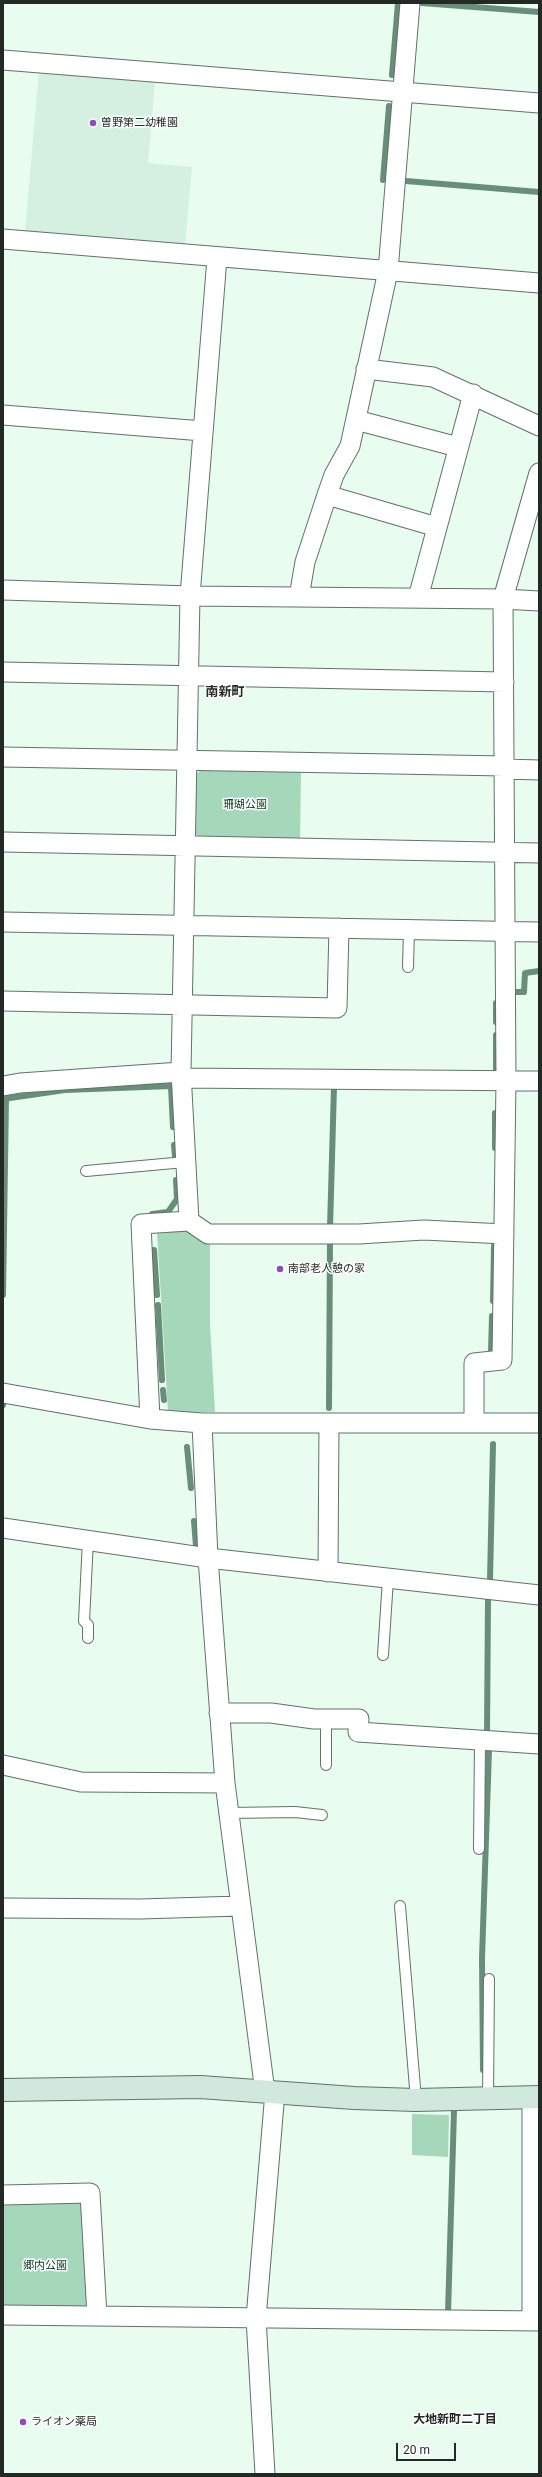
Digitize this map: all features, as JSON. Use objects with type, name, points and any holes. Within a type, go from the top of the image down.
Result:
[{"type":"street","points":[[298,597],[305,562],[327,495],[334,475],[350,446],[388,271],[410,3]]},
{"type":"street","points":[[3,60],[539,103]]},
{"type":"street","points":[[3,239],[217,258],[539,283]]},
{"type":"street","points":[[189,1221],[181,1075],[190,596],[217,258]]},
{"type":"street","points":[[366,369],[434,377],[539,426]]},
{"type":"street","points":[[418,598],[473,394]]},
{"type":"street","points":[[3,415],[203,431]]},
{"type":"street","points":[[356,420],[458,447]]},
{"type":"street","points":[[474,1423],[474,1363],[502,1360],[506,1081],[503,599],[539,473]]},
{"type":"street","points":[[327,495],[437,527]]},
{"type":"street","points":[[3,590],[190,596],[503,599],[539,602]]},
{"type":"street","points":[[3,672],[504,682]]},
{"type":"street","points":[[3,757],[505,767],[539,770]]},
{"type":"street","points":[[3,842],[539,853]]},
{"type":"street","points":[[3,922],[539,932]]},
{"type":"street","points":[[3,1001],[337,1008],[339,928]]},
{"type":"street","points":[[3,1086],[20,1083],[181,1075],[539,1082]]},
{"type":"street","points":[[150,1419],[141,1224],[189,1221],[208,1234],[359,1234],[424,1230],[504,1234]]},
{"type":"street","points":[[3,1393],[150,1419],[202,1423],[539,1423]]},
{"type":"street","points":[[202,1423],[208,1558],[228,1813],[240,1906],[270,2092],[256,2318],[265,2474]]},
{"type":"street","points":[[328,1572],[329,1423]]},
{"type":"street","points":[[3,1528],[208,1558],[539,1595]]},
{"type":"street","points":[[219,1713],[271,1713],[326,1719],[359,1719],[358,1732],[539,1744]]},
{"type":"street","points":[[3,1765],[81,1782],[225,1783]]},
{"type":"street","points":[[3,1908],[140,1909],[240,1906]]},
{"type":"street","points":[[3,2090],[200,2087],[354,2098],[416,2100],[535,2097],[536,2321],[3,2316]]},
{"type":"street","points":[[3,2195],[90,2193],[97,2316]]},
{"type":"lane","points":[[408,967],[409,930]]},
{"type":"lane","points":[[86,1171],[185,1162]]},
{"type":"lane","points":[[88,1540],[84,1622],[88,1625],[88,1638]]},
{"type":"lane","points":[[383,1655],[388,1579]]},
{"type":"lane","points":[[326,1719],[326,1765]]},
{"type":"lane","points":[[478,1849],[480,1741]]},
{"type":"lane","points":[[228,1813],[296,1812],[322,1815]]},
{"type":"lane","points":[[400,1906],[416,2100]]},
{"type":"lane","points":[[488,2098],[489,1979]]},
{"type":"shaded area","name":"曽野第二幼稚園","points":[[39,72],[155,82],[148,163],[192,167],[185,245],[25,231]]},
{"type":"green space","name":"珊瑚公園","points":[[201,770],[301,771],[300,841],[200,838],[194,832],[195,775]]},
{"type":"green space","points":[[185,1230],[210,1240],[210,1324],[215,1412],[168,1412],[157,1232]]},
{"type":"green space","points":[[412,2114],[449,2115],[448,2157],[412,2155]]},
{"type":"green space","name":"郷内公園","points":[[76,2200],[84,2207],[88,2304],[85,2310],[3,2308],[3,2203]]},
{"type":"waterway","points":[[392,75],[398,3]]},
{"type":"waterway","points":[[422,3],[539,12]]},
{"type":"waterway","points":[[383,180],[389,106]]},
{"type":"waterway","points":[[406,181],[539,192]]},
{"type":"waterway","points":[[509,992],[524,992],[525,973],[539,971]]},
{"type":"waterway","points":[[496,1003],[496,1022]]},
{"type":"waterway","points":[[496,1035],[496,1071]]},
{"type":"waterway","points":[[3,1099],[65,1090],[171,1086],[173,1127]]},
{"type":"waterway","points":[[330,1228],[334,1087]]},
{"type":"waterway","points":[[3,1295],[6,1098]]},
{"type":"waterway","points":[[495,1113],[495,1148]]},
{"type":"waterway","points":[[174,1145],[175,1156]]},
{"type":"waterway","points":[[152,1214],[168,1212],[177,1199],[176,1180]]},
{"type":"waterway","points":[[329,1408],[330,1240]]},
{"type":"waterway","points":[[493,1301],[494,1246]]},
{"type":"waterway","points":[[154,1250],[157,1295]]},
{"type":"waterway","points":[[158,1305],[162,1380]]},
{"type":"waterway","points":[[491,1351],[492,1316]]},
{"type":"waterway","points":[[163,1390],[164,1400]]},
{"type":"waterway","points":[[490,1580],[493,1444]]},
{"type":"waterway","points":[[187,1447],[191,1488]]},
{"type":"waterway","points":[[194,1521],[196,1546]]},
{"type":"waterway","points":[[487,1734],[488,1598]]},
{"type":"waterway","points":[[483,2070],[482,1958],[489,1750]]},
{"type":"waterway","points":[[448,2313],[454,2111]]},
{"type":"place","name":"曽野第二幼稚園","points":[[93,123]]},
{"type":"place","name":"南部老人憩の家","points":[[280,1269]]},
{"type":"place","name":"ライオン薬局","points":[[23,2422]]},
{"type":"district","name":"南新町","points":[[225,693]]},
{"type":"district","name":"大地新町二丁目","points":[[455,2420]]}]
